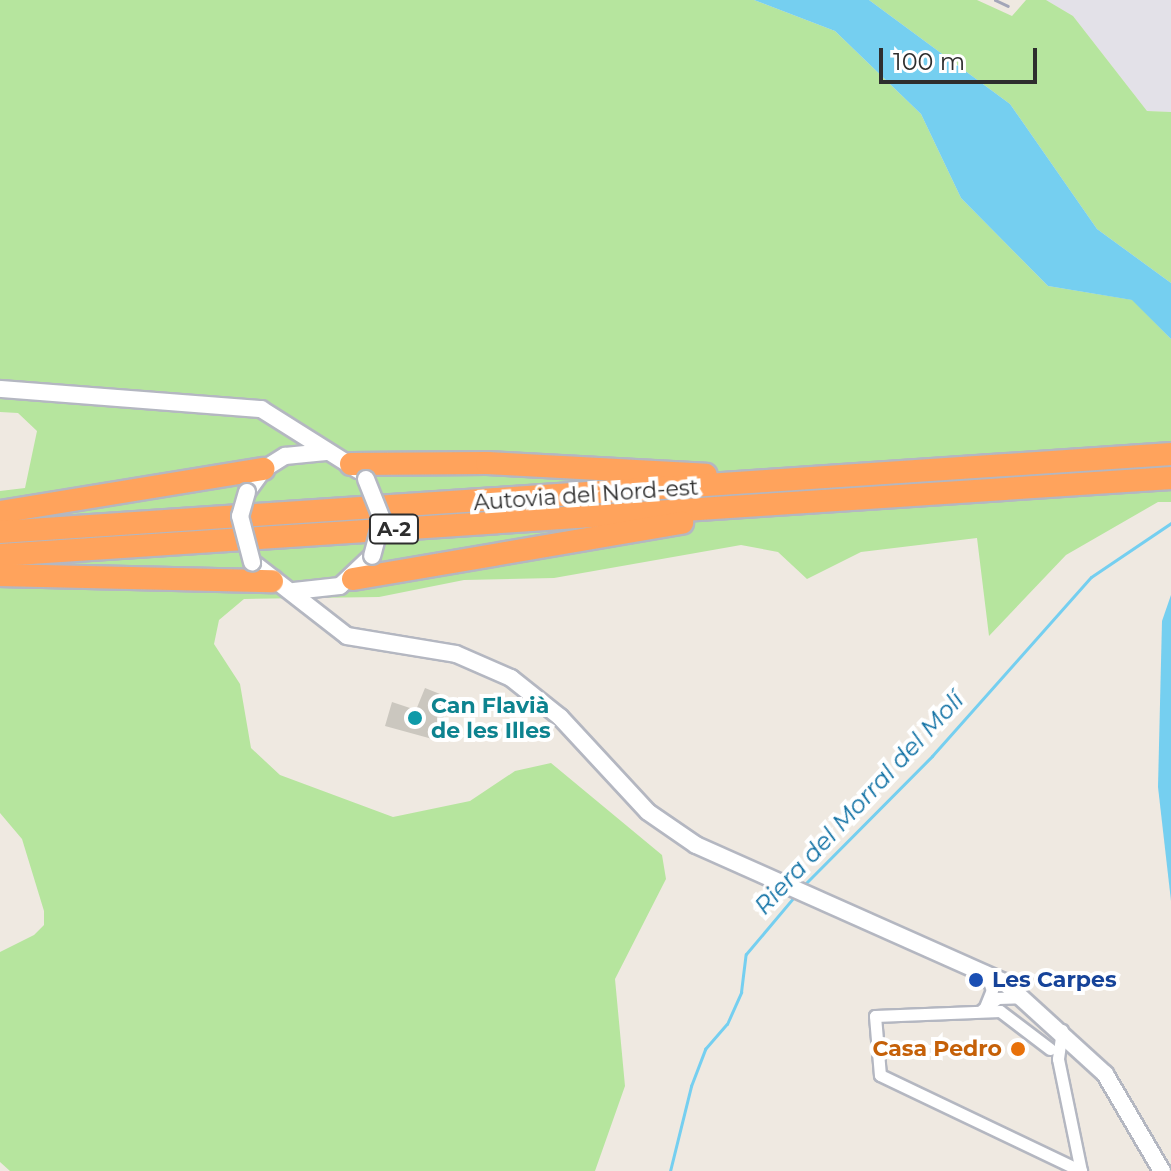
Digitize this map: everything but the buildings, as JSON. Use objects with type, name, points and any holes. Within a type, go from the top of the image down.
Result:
[{"type":"highway","name":"Autovia del Nord-est","points":[[0,532],[1171,454]]},
{"type":"highway","points":[[358,472],[518,464],[775,482]]},
{"type":"highway","points":[[0,512],[264,469]]},
{"type":"highway","name":"Autovia del Nord-est","points":[[0,555],[787,506],[1171,478]]},
{"type":"highway","points":[[346,583],[787,506]]},
{"type":"highway","points":[[0,575],[282,586]]},
{"type":"street","points":[[0,389],[249,407],[286,420],[358,472],[382,519],[372,556],[330,603],[333,616],[361,638]]},
{"type":"street","points":[[285,456],[286,420]]},
{"type":"street","points":[[327,452],[285,456],[264,469],[247,492],[240,527],[252,562],[337,631],[456,654],[511,678],[560,717],[670,829],[767,879],[985,970],[1040,1010],[1105,1074],[1156,1167]]},
{"type":"street","points":[[282,586],[346,583]]},
{"type":"street","points":[[982,1010],[991,998],[985,970]]},
{"type":"street","points":[[982,1010],[998,998],[1024,997]]},
{"type":"street","points":[[1040,1010],[1054,1054],[1081,1171]]},
{"type":"street","points":[[1054,1054],[1000,1011],[875,1016],[880,1075],[1081,1171]]},
{"type":"street","points":[[1054,1054],[1063,1030]]},
{"type":"shaded area","points":[[1046,0],[1171,0],[1171,112],[1147,111],[1073,16]]},
{"type":"green space","points":[[0,0],[754,0],[835,31],[921,114],[961,198],[1048,286],[1133,300],[1171,339],[1171,502],[1158,502],[1066,555],[989,636],[977,538],[861,552],[807,579],[778,552],[741,545],[554,578],[464,580],[379,597],[244,599],[219,620],[214,644],[240,684],[251,748],[280,775],[393,817],[470,801],[515,771],[551,763],[662,855],[666,879],[615,979],[625,1086],[595,1171],[10,1171],[0,1162],[0,952],[34,935],[44,925],[44,911],[22,839],[0,813],[0,491],[25,488],[37,431],[18,413],[0,412]]},
{"type":"green space","points":[[869,0],[977,0],[1012,16],[1026,0],[1046,0],[1073,16],[1147,111],[1171,112],[1171,283],[1097,229],[1010,104]]},
{"type":"water","points":[[754,0],[869,0],[1010,104],[1097,229],[1171,283],[1171,339],[1132,300],[1048,286],[961,198],[921,114],[835,31]]},
{"type":"water","points":[[1171,595],[1171,901],[1158,787],[1162,621]]},
{"type":"waterway","name":"Riera del Morral del Molí","points":[[804,885],[932,756],[1091,577],[1171,523]]},
{"type":"waterway","name":"Riera del Morral del Molí","points":[[670,1171],[691,1086],[705,1049],[727,1024],[741,992],[746,954],[794,897]]},
{"type":"railway","points":[[995,0],[1008,6]]},
{"type":"place","name":"Can Flavià de les Illes","points":[[415,718]]},
{"type":"place","name":"Les Carpes","points":[[976,980]]},
{"type":"place","name":"Casa Pedro","points":[[1018,1049]]}]
